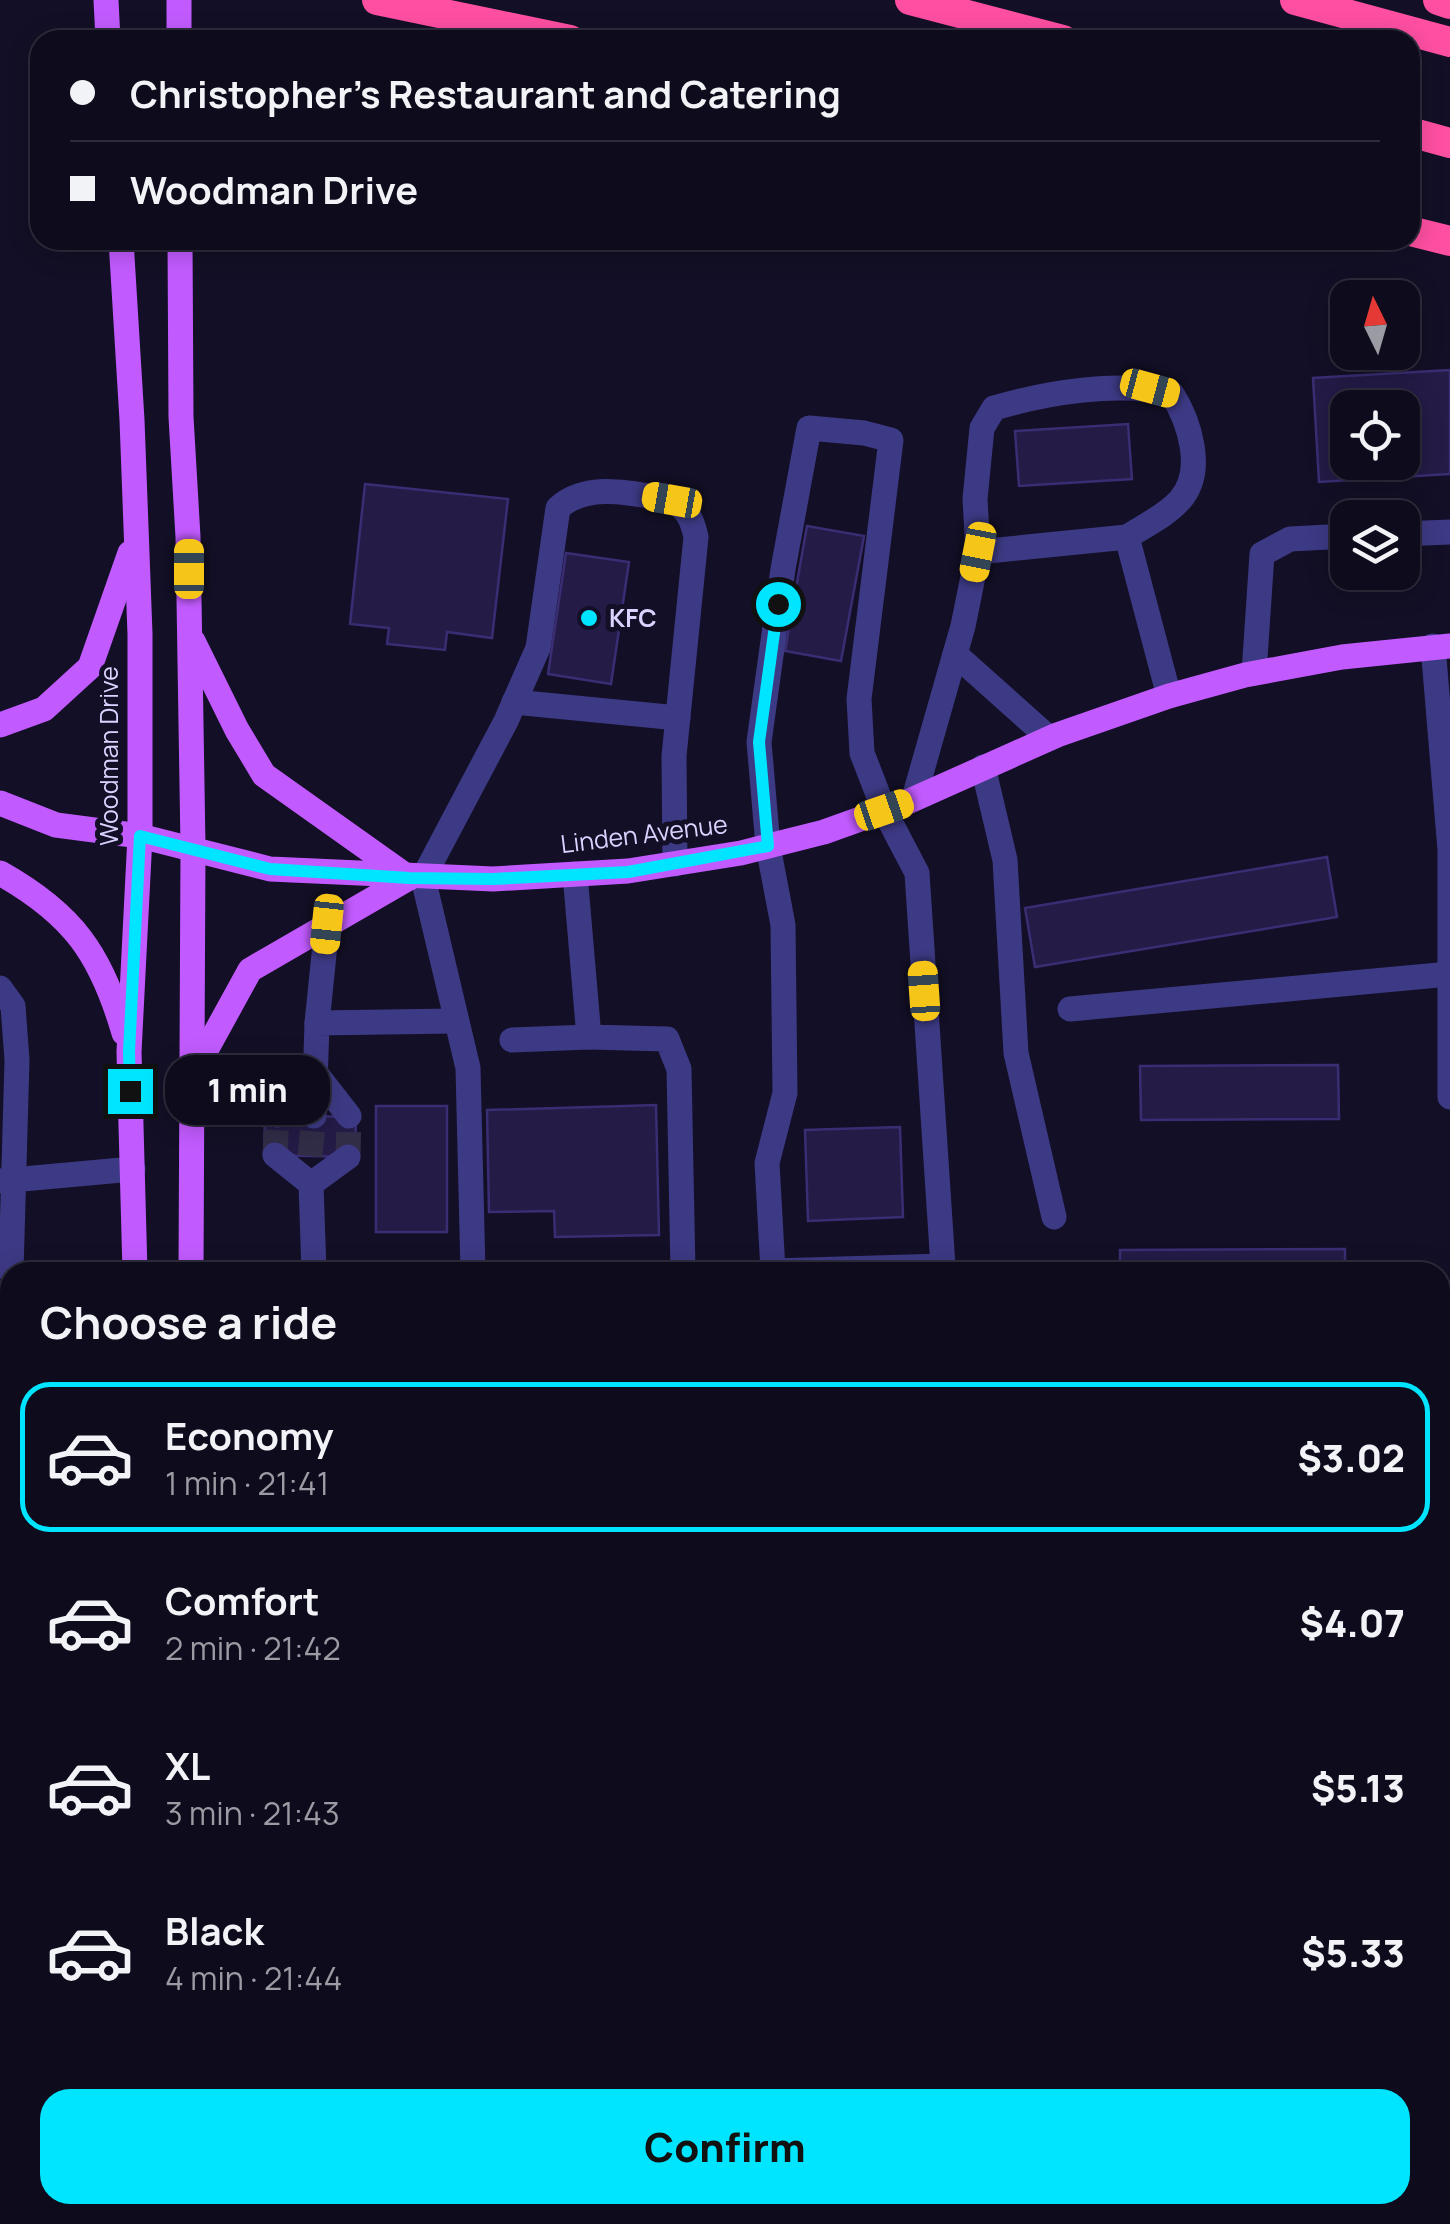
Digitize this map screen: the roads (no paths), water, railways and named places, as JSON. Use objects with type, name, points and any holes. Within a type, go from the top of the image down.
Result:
[{"type":"highway","points":[[377,0],[522,30]]},
{"type":"highway","points":[[910,0],[1025,30]]},
{"type":"highway","points":[[1295,0],[1406,30]]},
{"type":"highway","points":[[1438,0],[1450,4]]},
{"type":"highway","points":[[1420,34],[1450,42]]},
{"type":"highway","points":[[1420,135],[1450,143]]},
{"type":"highway","points":[[1420,234],[1450,241]]},
{"type":"main road","points":[[106,0],[108,30]]},
{"type":"main road","points":[[179,0],[179,30]]},
{"type":"main road","name":"Woodman Drive","points":[[122,250],[140,634],[140,836],[129,1052],[135,1262]]},
{"type":"main road","points":[[180,250],[192,847],[191,1262]]},
{"type":"main road","points":[[0,725],[44,709],[90,667],[135,539]]},
{"type":"main road","points":[[189,634],[264,775],[416,878],[250,970],[192,1075]]},
{"type":"main road","name":"Linden Avenue","points":[[0,804],[56,824],[140,836],[270,869],[493,879],[628,872],[824,832],[914,798],[1049,738],[1169,696],[1254,673],[1342,656],[1441,646]]},
{"type":"main road","points":[[0,873],[46,900],[85,946],[112,991],[129,1052]]},
{"type":"street","points":[[914,798],[956,654],[978,552],[978,451],[982,428],[994,408],[1032,397],[1150,388],[1172,394],[1185,414],[1191,436],[1189,485],[1182,499],[1127,537],[978,552]]},
{"type":"street","points":[[773,1262],[768,1163],[785,1093],[784,926],[768,846],[759,742],[808,428],[892,440],[859,700],[862,753],[884,810],[917,873],[943,1262]]},
{"type":"street","points":[[473,1262],[468,1068],[416,878],[514,702],[538,648],[558,508],[571,497],[591,491],[672,500],[692,520],[696,537],[674,756],[676,864]]},
{"type":"street","points":[[1420,533],[1450,532]]},
{"type":"street","points":[[1127,537],[1169,696]]},
{"type":"street","points":[[1254,673],[1262,554],[1290,539],[1330,537]]},
{"type":"street","points":[[1441,646],[1450,850],[1450,1096]]},
{"type":"street","points":[[956,654],[1049,738]]},
{"type":"street","points":[[514,702],[678,718]]},
{"type":"street","points":[[983,767],[1006,860],[1016,1053],[1054,1217]]},
{"type":"street","points":[[575,874],[589,1037]]},
{"type":"street","points":[[314,1116],[317,1023],[327,924]]},
{"type":"street","points":[[1070,1009],[1450,974]]},
{"type":"street","points":[[0,988],[13,1006],[17,1060],[6,1181],[10,1262]]},
{"type":"street","points":[[317,1023],[455,1021]]},
{"type":"street","points":[[512,1040],[667,1039],[679,1069],[683,1262]]},
{"type":"street","points":[[192,1075],[314,1071]]},
{"type":"street","points":[[277,1115],[314,1071]]},
{"type":"street","points":[[314,1071],[349,1116]]},
{"type":"street","points":[[274,1155],[310,1184]]},
{"type":"street","points":[[310,1156],[314,1262]]},
{"type":"street","points":[[310,1184],[348,1158]]},
{"type":"street","points":[[6,1181],[133,1170]]},
{"type":"tunnel","points":[[275,1155],[277,1115]]},
{"type":"tunnel","points":[[310,1156],[314,1116]]},
{"type":"tunnel","points":[[348,1157],[349,1116]]},
{"type":"place","name":"KFC","points":[[589,618]]}]
